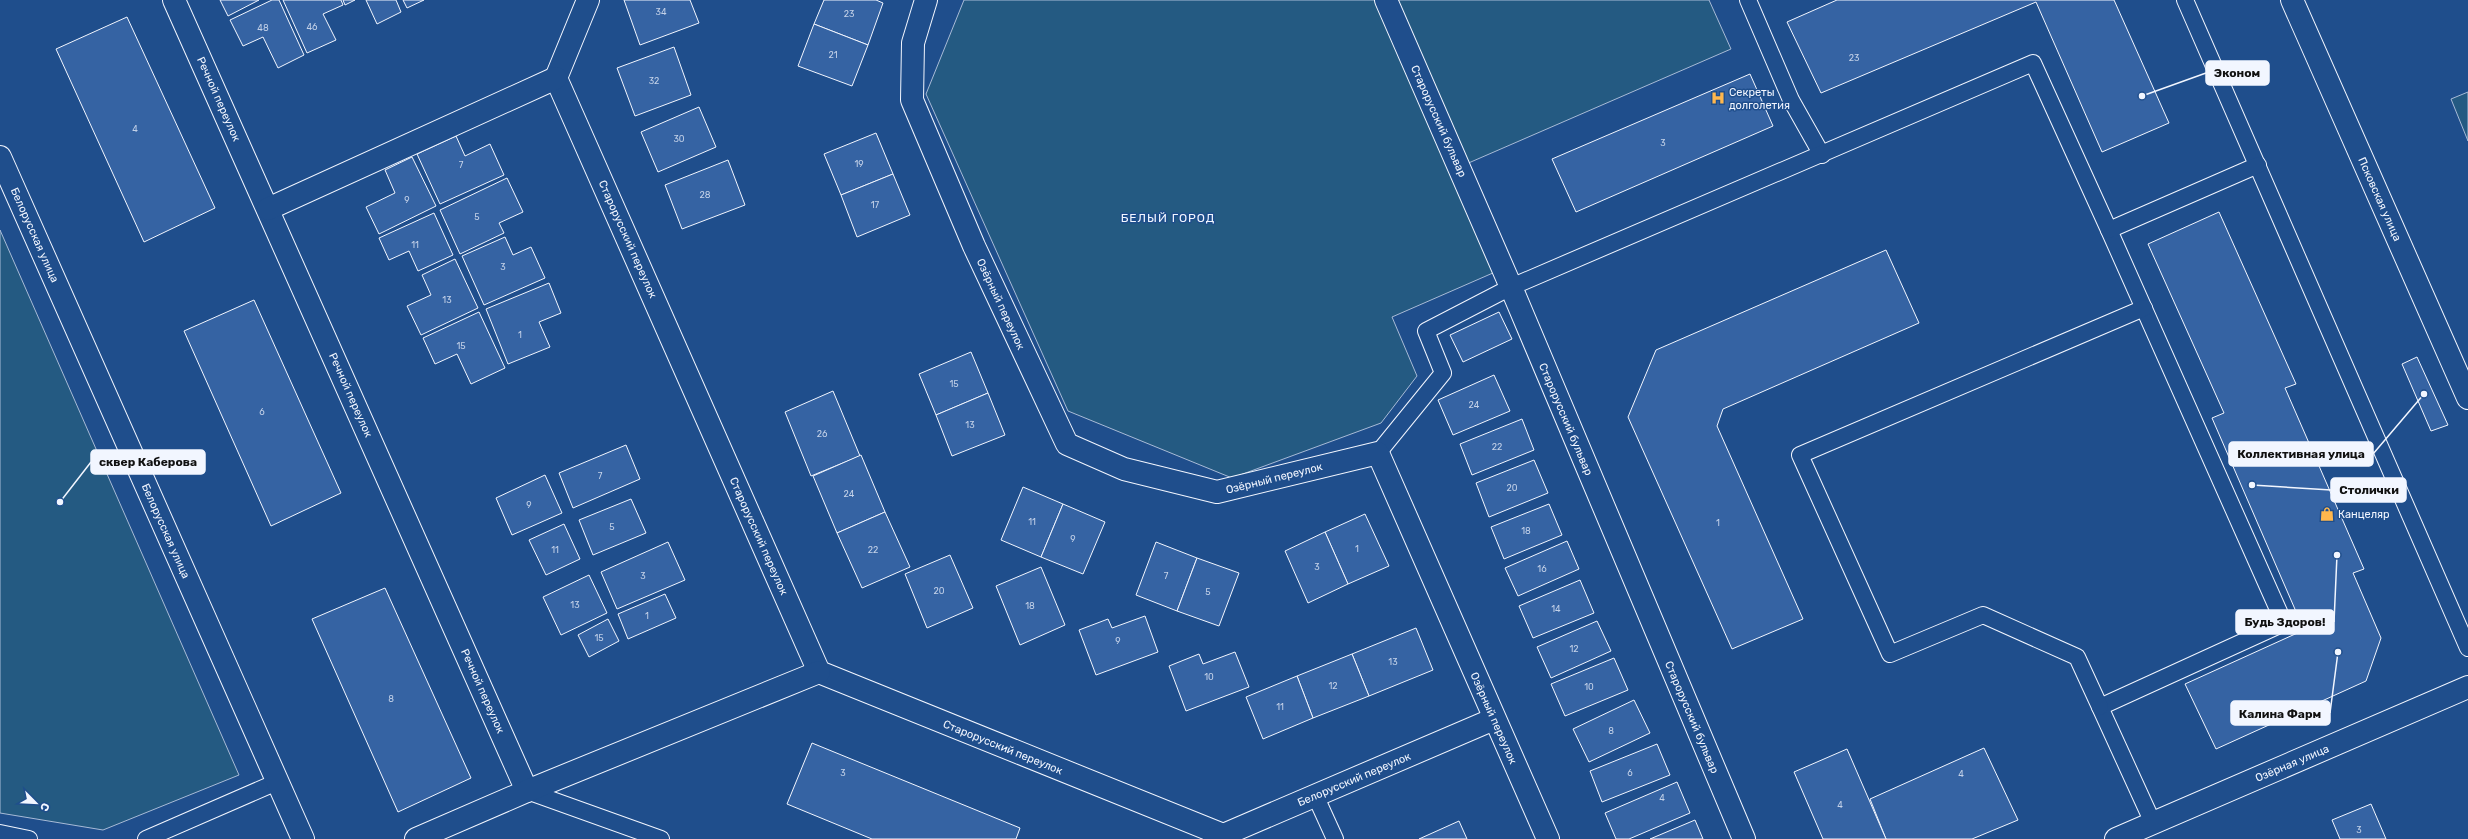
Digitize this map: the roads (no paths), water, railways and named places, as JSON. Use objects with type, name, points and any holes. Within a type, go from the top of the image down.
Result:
[{"type":"street","name":"Речной переулок","points":[[174,0],[527,791]]},
{"type":"street","points":[[268,209],[556,78],[588,0]]},
{"type":"street","name":"Озёрный переулок","points":[[926,0],[913,43],[912,100],[974,246],[1067,444],[1124,469],[1217,492],[1378,453],[1548,839]]},
{"type":"street","name":"Старорусский бульвар","points":[[1386,0],[1511,287],[1744,839]]},
{"type":"street","name":"Псковская улица","points":[[2292,0],[2466,387]]},
{"type":"street","name":"Старорусский переулок","points":[[556,78],[819,672],[1218,837]]},
{"type":"street","name":"Белорусская улица","points":[[0,157],[303,839]]},
{"type":"street","points":[[416,839],[527,791],[819,672]]},
{"type":"street","name":"Озёрная улица","points":[[2116,839],[2468,687]]},
{"type":"street","name":"Белорусский переулок","points":[[1218,837],[1494,719]]},
{"type":"lane","points":[[1748,0],[1791,100],[1822,155]]},
{"type":"lane","points":[[2184,0],[2258,165],[2468,648]]},
{"type":"lane","points":[[1378,453],[1443,374],[1426,331],[1511,287],[1822,155],[2032,63],[2109,230],[2284,623],[2100,707]]},
{"type":"lane","points":[[2109,230],[2258,165]]},
{"type":"lane","points":[[2144,308],[1800,455],[1890,654],[1983,616],[2078,657],[2152,823]]},
{"type":"lane","points":[[146,839],[277,782]]},
{"type":"lane","points":[[527,791],[661,839]]},
{"type":"lane","points":[[1315,796],[1335,839]]},
{"type":"lane","points":[[0,833],[24,838]]},
{"type":"place","name":"Эконом","points":[[2142,96]]},
{"type":"place","name":"Секреты долголетия","points":[[1718,98]]},
{"type":"place","name":"Коллективная улица","points":[[2424,394]]},
{"type":"place","name":"Столички","points":[[2252,485]]},
{"type":"place","name":"сквер Каберова","points":[[60,502]]},
{"type":"place","name":"Канцеляр","points":[[2327,514]]},
{"type":"place","name":"Будь Здоров!","points":[[2337,555]]},
{"type":"place","name":"Калина Фарм","points":[[2338,652]]},
{"type":"district","name":"БЕЛЫЙ ГОРОД","points":[[1168,218]]}]
